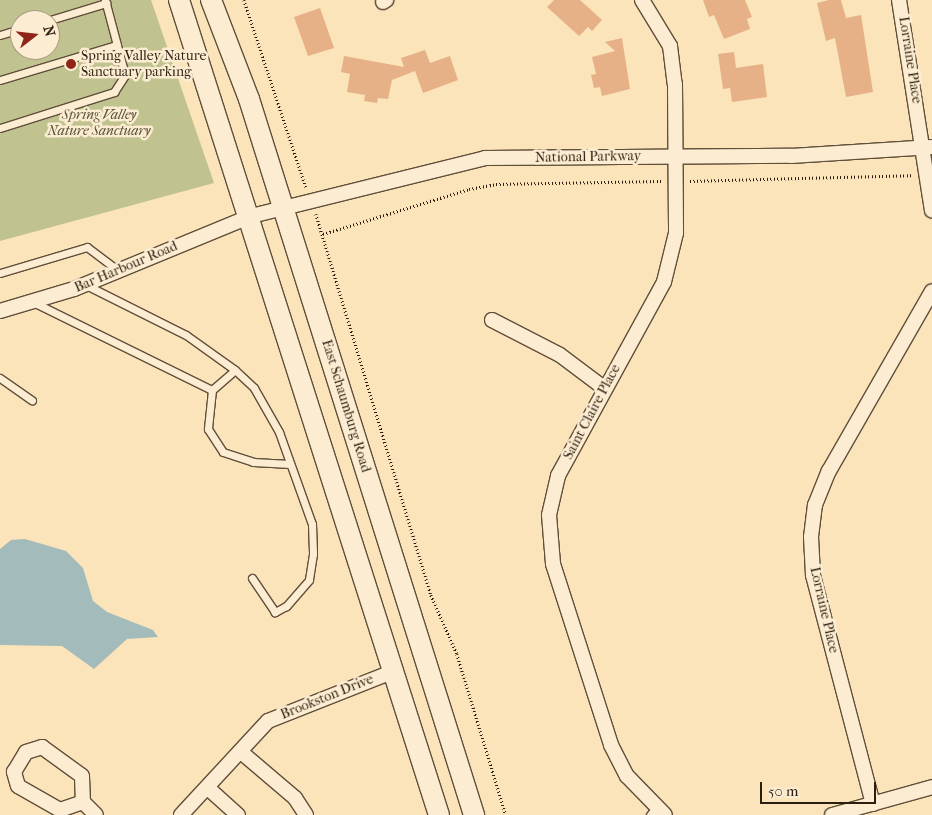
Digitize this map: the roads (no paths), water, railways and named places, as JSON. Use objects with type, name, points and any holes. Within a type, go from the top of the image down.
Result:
[{"type":"main road","points":[[179,0],[251,216],[439,815]]},
{"type":"main road","name":"East Schaumburg Road","points":[[211,0],[249,99],[474,815]]},
{"type":"street","name":"Saint Claire Place","points":[[642,0],[670,46],[677,156],[676,233],[664,282],[604,388],[558,476],[549,515],[553,564],[611,745],[627,776],[657,812]]},
{"type":"street","name":"Lorraine Place","points":[[899,0],[928,148],[927,172],[932,210]]},
{"type":"street","name":"National Parkway","points":[[251,216],[485,158],[791,156],[928,148]]},
{"type":"street","name":"Bar Harbour Road","points":[[0,311],[85,285],[251,216]]},
{"type":"street","name":"Lorraine Place","points":[[873,804],[813,575],[811,537],[815,505],[829,471],[932,291]]},
{"type":"street","points":[[492,320],[560,355],[604,388]]},
{"type":"street","name":"Brookston Drive","points":[[181,815],[209,789],[268,721],[394,671]]},
{"type":"street","points":[[83,802],[60,810],[18,786],[14,772],[26,752],[42,747],[82,776],[83,802],[96,815]]},
{"type":"street","points":[[241,752],[295,798],[306,815]]},
{"type":"street","points":[[832,815],[932,787]]},
{"type":"street","points":[[209,789],[238,815]]},
{"type":"lane","points":[[0,128],[114,92],[124,75],[105,2],[60,17]]},
{"type":"lane","points":[[0,80],[117,45]]},
{"type":"lane","points":[[0,273],[87,247],[118,270]]},
{"type":"lane","points":[[85,285],[186,335],[235,370],[254,388],[279,432],[312,524],[309,580],[286,606],[275,612],[252,578]]},
{"type":"lane","points":[[32,302],[212,390]]},
{"type":"lane","points":[[235,370],[212,390],[208,430],[224,452],[253,462],[290,464]]},
{"type":"lane","points":[[0,378],[32,400]]},
{"type":"water","points":[[25,539],[66,551],[83,568],[93,601],[107,612],[153,630],[158,637],[127,639],[94,669],[62,646],[0,645],[0,549],[11,540]]},
{"type":"place","name":"Spring Valley Nature Sanctuary parking","points":[[71,64]]},
{"type":"park label","name":"Spring Valley Nature Sanctuary","points":[[99,124]]}]
